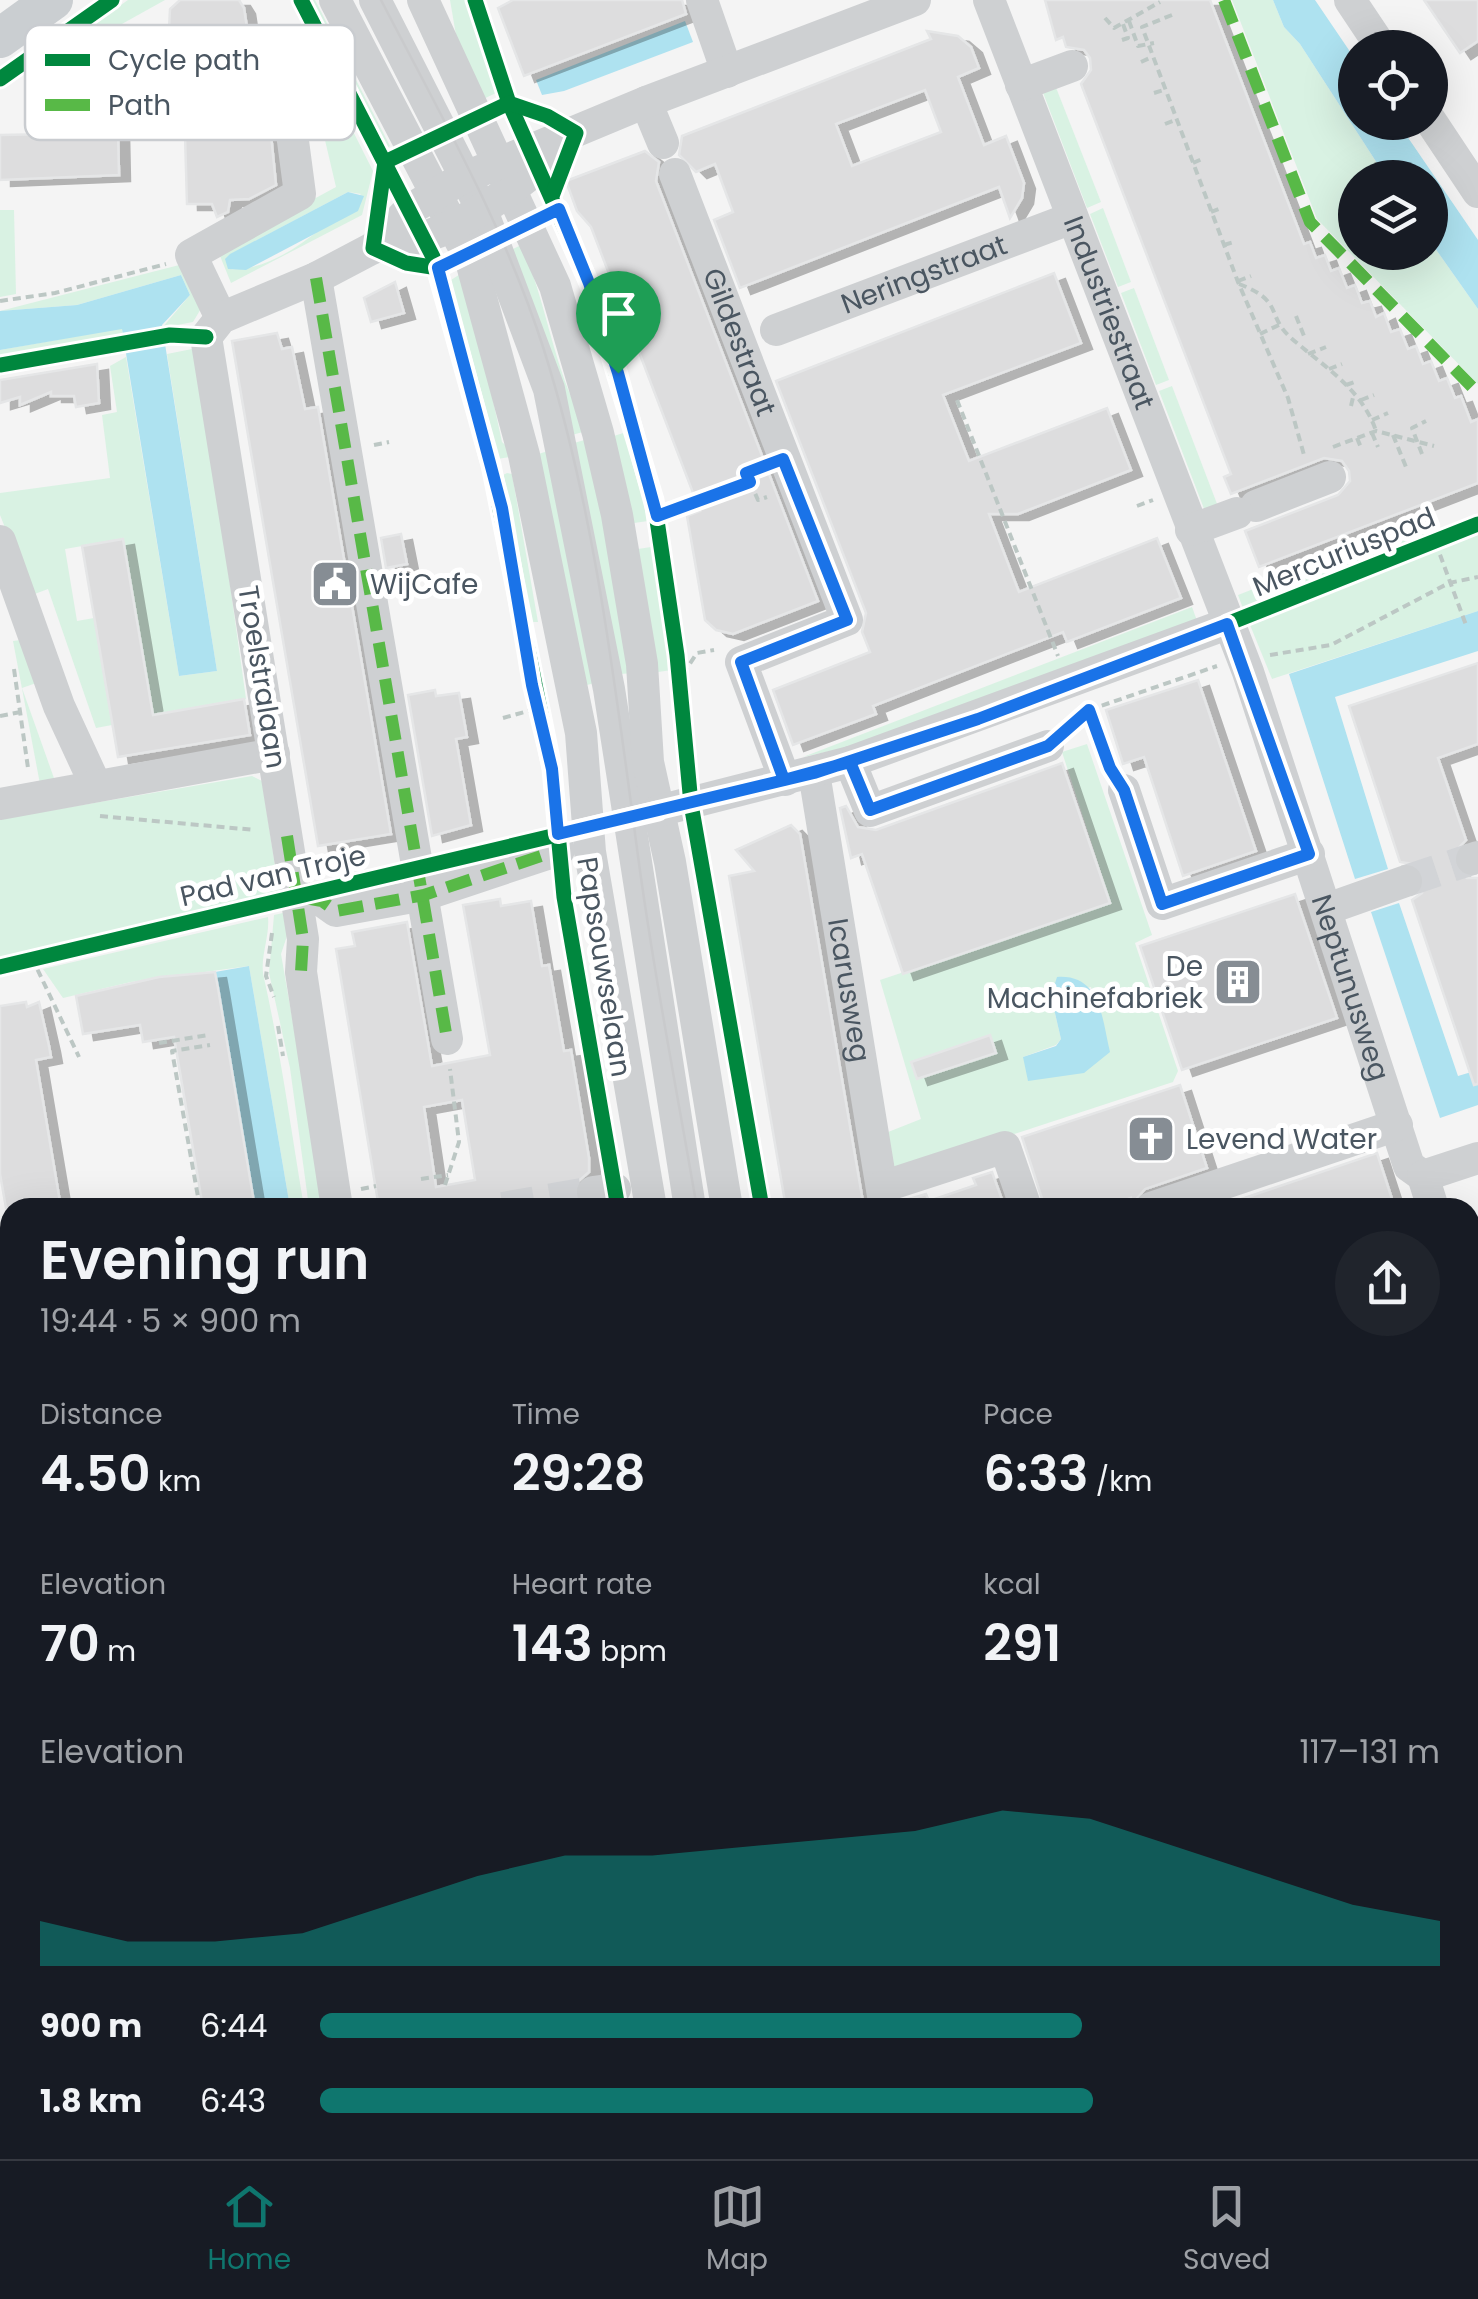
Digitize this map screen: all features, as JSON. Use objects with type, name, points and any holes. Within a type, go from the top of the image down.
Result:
[{"type":"main road","points":[[0,38],[53,0]]},
{"type":"street","name":"Papsouwselaan","points":[[335,0],[348,25]]},
{"type":"street","name":"Papsouwselaan","points":[[375,0],[481,208],[533,339],[562,444],[609,688],[688,1198]]},
{"type":"street","points":[[423,0],[556,286],[614,499],[642,664],[648,762],[725,1198]]},
{"type":"street","points":[[702,0],[727,72]]},
{"type":"street","points":[[443,209],[481,208],[505,175],[576,132],[915,0]]},
{"type":"street","name":"Industriestraat","points":[[988,0],[1227,624]]},
{"type":"street","points":[[1350,0],[1370,30]]},
{"type":"street","name":"Papsouwselaan","points":[[355,39],[471,261],[522,448],[581,734],[590,852],[649,1198]]},
{"type":"street","points":[[1021,85],[1072,66]]},
{"type":"street","points":[[646,102],[663,144]]},
{"type":"street","points":[[293,140],[300,194],[191,255],[221,318],[316,278],[373,248],[424,238],[466,177],[505,175]]},
{"type":"street","points":[[1443,140],[1478,192]]},
{"type":"street","name":"Gildestraat","points":[[675,174],[847,620],[741,662],[799,776]]},
{"type":"street","name":"Neringstraat","points":[[776,330],[1072,218]]},
{"type":"street","points":[[316,278],[447,1039]]},
{"type":"street","name":"Troelstralaan","points":[[221,318],[206,337],[287,836],[302,939],[301,972],[335,1198]]},
{"type":"street","points":[[1191,530],[1246,509],[1327,464]]},
{"type":"street","points":[[0,541],[85,788]]},
{"type":"street","points":[[658,810],[850,762],[1227,624]]},
{"type":"street","name":"Neptunusweg","points":[[1227,624],[1327,909],[1355,1036],[1373,1089],[1398,1125],[1409,1166],[1423,1176],[1430,1198]]},
{"type":"street","points":[[850,762],[870,810],[1048,746]]},
{"type":"street","points":[[16,801],[274,754]]},
{"type":"street","name":"Icarusweg","points":[[799,776],[883,1197]]},
{"type":"street","points":[[1124,790],[1162,904],[1309,854]]},
{"type":"street","name":"Papsouwselaan","points":[[295,897],[322,900],[336,911],[424,895],[559,850]]},
{"type":"street","points":[[1327,909],[1406,881]]},
{"type":"street","points":[[1181,1198],[1398,1125]]},
{"type":"street","points":[[883,1197],[1005,1147],[1023,1198]]},
{"type":"street","points":[[1423,1176],[1478,1158]]},
{"type":"path","points":[[1105,18],[1114,28],[1157,2]]},
{"type":"path","points":[[1140,4],[1144,12]]},
{"type":"path","points":[[1172,15],[1142,27],[1238,282],[1288,398],[1298,439],[1327,464],[1342,444]]},
{"type":"path","points":[[1122,40],[1128,38],[1126,22]]},
{"type":"path","points":[[1126,22],[1138,46],[1151,44]]},
{"type":"path","points":[[1141,62],[1157,60]]},
{"type":"path","points":[[1148,78],[1170,76]]},
{"type":"path","points":[[1154,94],[1169,93]]},
{"type":"path","points":[[1160,109],[1170,105]]},
{"type":"path","points":[[1165,124],[1183,111]]},
{"type":"path","points":[[1171,140],[1188,126]]},
{"type":"path","points":[[1180,155],[1195,143]]},
{"type":"path","points":[[1192,163],[1202,159]]},
{"type":"path","points":[[1186,173],[1195,170]]},
{"type":"path","points":[[1191,189],[1208,176]]},
{"type":"path","points":[[1205,195],[1214,192]]},
{"type":"path","points":[[1199,205],[1208,202]]},
{"type":"path","points":[[1211,212],[1221,208]]},
{"type":"path","points":[[1203,223],[1214,219]]},
{"type":"path","points":[[1210,238],[1227,226]]},
{"type":"path","points":[[1216,254],[1234,242]]},
{"type":"path","points":[[0,302],[55,293],[191,255]]},
{"type":"path","points":[[1222,270],[1239,260]]},
{"type":"path","points":[[1230,286],[1251,276]]},
{"type":"path","points":[[1238,282],[1263,290],[1289,336],[1303,339],[1312,334]]},
{"type":"path","points":[[1237,303],[1246,300]]},
{"type":"path","points":[[1274,307],[1281,304]]},
{"type":"path","points":[[1243,318],[1252,315]]},
{"type":"path","points":[[1296,316],[1308,354],[1361,400],[1372,420],[1378,447]]},
{"type":"path","points":[[1252,335],[1282,323]]},
{"type":"path","points":[[1256,352],[1264,348]]},
{"type":"path","points":[[1308,354],[1326,348]]},
{"type":"path","points":[[1329,369],[1342,364]]},
{"type":"path","points":[[1263,370],[1272,366]]},
{"type":"path","points":[[1346,385],[1357,381]]},
{"type":"path","points":[[1269,386],[1283,386]]},
{"type":"path","points":[[1351,406],[1354,394]]},
{"type":"path","points":[[1361,400],[1374,396]]},
{"type":"path","points":[[1277,403],[1288,398]]},
{"type":"path","points":[[957,400],[1058,657]]},
{"type":"path","points":[[1372,420],[1388,413]]},
{"type":"path","points":[[1284,423],[1294,419]]},
{"type":"path","points":[[1422,454],[1412,428],[1426,421]]},
{"type":"path","points":[[1393,434],[1406,467]]},
{"type":"path","points":[[1357,438],[1362,450]]},
{"type":"path","points":[[1291,442],[1298,439]]},
{"type":"path","points":[[659,535],[655,508],[750,482],[746,473],[783,459]]},
{"type":"path","points":[[1137,506],[1153,500]]},
{"type":"path","points":[[1422,506],[1466,625]]},
{"type":"path","points":[[1048,746],[1089,710],[1242,658],[1331,645],[1449,583],[1478,577]]},
{"type":"path","points":[[676,655],[681,698]]},
{"type":"path","points":[[11,656],[22,712],[16,801]]},
{"type":"path","points":[[532,685],[542,724]]},
{"type":"path","points":[[1089,710],[1110,768],[1124,790]]},
{"type":"path","points":[[0,716],[22,712]]},
{"type":"path","points":[[85,788],[78,812],[84,815],[287,836]]},
{"type":"path","points":[[50,954],[24,960],[79,1057]]},
{"type":"path","points":[[159,1043],[205,1036],[210,1045],[172,1051],[198,1198]]},
{"type":"path","points":[[444,1185],[458,1142],[447,1039]]},
{"type":"path","points":[[421,1179],[448,1175]]},
{"type":"green space","points":[[128,0],[165,0],[120,25],[92,25]]},
{"type":"green space","points":[[305,0],[315,0],[328,25],[318,25]]},
{"type":"green space","points":[[450,0],[466,0],[498,92],[475,103],[464,82]]},
{"type":"green space","points":[[1232,0],[1273,0],[1284,27],[1300,44],[1338,103],[1338,140],[1362,140],[1375,160],[1338,160],[1338,241],[1317,219]]},
{"type":"green space","points":[[355,78],[390,146],[383,150],[355,96]]},
{"type":"green space","points":[[1055,85],[1101,202],[1087,208],[1042,90]]},
{"type":"green space","points":[[355,135],[373,171],[362,215],[231,283],[218,251],[336,187],[325,140],[355,140]],"holes":[[[348,192],[361,194],[317,232],[265,263],[228,269],[231,254]]]},
{"type":"green space","points":[[1103,208],[1131,282],[1118,287],[1090,214]]},
{"type":"green space","points":[[0,210],[14,210],[16,294],[0,297]]},
{"type":"green space","points":[[521,245],[568,390],[590,430],[572,435],[511,250]]},
{"type":"green space","points":[[187,263],[202,307],[193,322],[162,328],[190,295],[181,275],[77,305],[0,311]]},
{"type":"green space","points":[[1448,266],[1478,309],[1478,384],[1367,270],[1448,270]]},
{"type":"green space","points":[[465,271],[502,442],[517,456],[497,459],[451,280]]},
{"type":"green space","points":[[1134,288],[1169,380],[1156,385],[1121,293]]},
{"type":"green space","points":[[122,328],[123,337],[0,360],[0,350]]},
{"type":"green space","points":[[197,348],[246,699],[153,715],[123,539],[65,549],[77,621],[94,618],[112,725],[96,728],[48,589],[32,595],[0,515],[0,493],[110,478],[102,415],[117,412],[110,366],[126,357],[179,676],[217,671],[167,354]]},
{"type":"green space","points":[[1172,386],[1219,509],[1206,514],[1159,391]]},
{"type":"green space","points":[[630,431],[648,521],[634,523],[616,444],[607,438]]},
{"type":"green space","points":[[595,437],[637,673],[619,674],[574,443]]},
{"type":"green space","points":[[551,450],[595,683],[574,688],[529,457]]},
{"type":"green space","points":[[512,474],[538,622],[530,622],[503,475]]},
{"type":"green space","points":[[1421,524],[1426,538],[1244,611],[1238,595]]},
{"type":"green space","points":[[1478,534],[1478,611],[1272,679],[1250,625]]},
{"type":"green space","points":[[651,547],[672,670],[658,672],[638,549]]},
{"type":"green space","points":[[1192,607],[1199,626],[909,734],[803,757]]},
{"type":"green space","points":[[29,639],[42,681],[22,688],[55,781],[40,784],[13,641]]},
{"type":"green space","points":[[1087,744],[1152,935],[1135,943],[1178,1071],[1173,1082],[886,1176],[878,1136],[921,1119],[880,980],[1111,903],[1062,752]],"holes":[[[1091,987],[1109,1052],[1023,1057],[1056,1045],[1061,1039],[1051,996]]]},
{"type":"green space","points":[[252,776],[262,781],[279,892],[0,959],[0,819]]},
{"type":"green space","points":[[283,913],[287,936],[281,954],[323,1198],[308,1198],[290,1068],[269,973],[274,915]]},
{"type":"green space","points":[[268,917],[263,971],[303,1198],[288,1198],[249,966],[131,982],[63,998],[43,969]]},
{"type":"water","points":[[1273,0],[1315,0],[1338,34],[1338,103],[1300,44],[1284,27]]},
{"type":"water","points":[[685,21],[693,42],[564,91],[542,95],[536,80]]},
{"type":"water","points":[[1362,140],[1410,140],[1423,160],[1375,160]]},
{"type":"water","points":[[348,192],[364,196],[358,211],[246,270],[228,269],[225,259],[230,254]]},
{"type":"water","points":[[1448,196],[1478,240],[1478,309],[1448,266]]},
{"type":"water","points":[[181,275],[190,295],[162,325],[217,671],[179,676],[122,329],[0,350],[0,311],[77,305]]},
{"type":"water","points":[[1478,611],[1478,651],[1335,697],[1388,869],[1355,879],[1289,674]]},
{"type":"water","points":[[1399,903],[1458,1076],[1478,1070],[1478,1105],[1440,1118],[1371,912]]},
{"type":"water","points":[[249,966],[288,1198],[253,1198],[215,972]]},
{"type":"water","points":[[1057,977],[1072,978],[1091,991],[1101,1013],[1110,1052],[1084,1073],[1028,1081],[1023,1057],[1056,1046],[1061,1039],[1051,996]]},
{"type":"building","points":[[180,0],[239,0],[247,25],[169,25],[170,9]]},
{"type":"building","points":[[513,0],[682,0],[686,14],[524,76],[498,8]]},
{"type":"building","points":[[1045,0],[1210,0],[1304,244],[1310,242],[1316,258],[1325,255],[1331,271],[1340,270],[1347,288],[1355,285],[1362,303],[1370,301],[1376,317],[1384,313],[1391,332],[1400,329],[1408,349],[1416,346],[1423,364],[1431,361],[1439,381],[1447,378],[1455,398],[1461,396],[1471,422],[1478,419],[1478,483],[1259,567],[1245,531],[1338,495],[1350,481],[1349,471],[1342,461],[1324,458],[1231,494],[1224,477],[1231,474],[1081,84],[1091,70],[1090,58],[1084,50],[1066,47],[1063,37],[1056,40]]},
{"type":"building","points":[[1424,0],[1478,0],[1478,41],[1460,53]]},
{"type":"building","points":[[927,31],[958,36],[971,47],[979,68],[958,77],[984,145],[1006,136],[1024,183],[1022,198],[1010,218],[999,187],[740,288],[714,220],[733,212],[715,164],[696,172],[679,155],[682,136],[931,39]],"holes":[[[925,90],[941,132],[852,166],[836,124]]]},
{"type":"building","points":[[0,135],[25,135],[25,140],[118,140],[119,175],[0,180]]},
{"type":"building","points":[[185,140],[272,140],[276,185],[249,199],[230,200],[228,212],[217,217],[212,204],[187,204]]},
{"type":"building","points":[[645,151],[659,162],[656,181],[818,601],[733,634],[716,630],[705,620],[687,516],[700,511],[591,227],[577,211],[566,181]]},
{"type":"building","points":[[1054,273],[1081,343],[943,395],[969,461],[1107,408],[1131,470],[1018,514],[989,514],[1019,592],[1157,538],[1181,598],[1067,642],[1063,632],[873,706],[876,714],[793,745],[773,690],[870,652],[862,632],[866,613],[776,381]]},
{"type":"building","points":[[395,282],[404,313],[371,322],[364,298]]},
{"type":"building","points":[[277,333],[282,349],[292,347],[305,409],[318,407],[391,834],[318,846],[232,341]]},
{"type":"building","points":[[97,364],[99,403],[76,407],[74,396],[51,396],[51,392],[20,405],[20,397],[0,403],[0,380]]},
{"type":"building","points":[[401,534],[407,564],[386,568],[381,538]]},
{"type":"building","points":[[123,539],[153,715],[244,699],[250,735],[118,757],[82,546]]},
{"type":"building","points":[[1478,663],[1478,744],[1438,758],[1466,840],[1453,854],[1453,866],[1467,878],[1478,878],[1478,1084],[1474,1085],[1412,900],[1422,893],[1425,875],[1418,865],[1400,862],[1349,706]]},
{"type":"building","points":[[1198,680],[1256,851],[1183,876],[1144,757],[1123,764],[1106,710]]},
{"type":"building","points":[[435,690],[436,696],[459,693],[467,737],[456,739],[471,825],[432,836],[408,695]]},
{"type":"building","points":[[1062,763],[1110,903],[903,974],[862,854],[851,858],[840,808],[846,806],[858,827],[876,830]]},
{"type":"building","points":[[791,825],[800,834],[862,1198],[784,1198],[729,876],[754,871],[736,850]]},
{"type":"building","name":"De Machinefabriek","points":[[1295,894],[1337,1018],[1182,1070],[1140,946]]},
{"type":"building","points":[[500,899],[501,906],[531,901],[542,966],[549,965],[564,1051],[571,1050],[589,1172],[574,1185],[574,1198],[377,1198],[336,949],[355,946],[352,932],[407,922],[432,1066],[490,1055],[463,905]],"holes":[[[462,1100],[475,1180],[436,1187],[424,1107]]]},
{"type":"building","points":[[215,972],[253,1198],[201,1198],[174,1037],[143,1042],[140,1025],[83,1034],[76,996],[159,977]]},
{"type":"building","points":[[26,1002],[27,1007],[39,1002],[51,1057],[36,1060],[59,1198],[4,1198],[0,1174],[0,1006]]},
{"type":"building","points":[[990,1035],[996,1053],[917,1079],[911,1062]]},
{"type":"building","points":[[1180,1085],[1207,1168],[1145,1189],[1137,1198],[1042,1198],[1022,1137]]},
{"type":"building","points":[[1377,1153],[1392,1198],[1244,1198]]},
{"type":"building","points":[[992,1172],[1001,1198],[938,1198],[976,1185],[973,1178]]},
{"type":"tunnel","points":[[1406,881],[1472,859]]},
{"type":"tunnel","points":[[559,1198],[593,1192]]},
{"type":"tram line","points":[[381,0],[510,259],[544,350],[561,410],[600,593],[649,933],[695,1198]]},
{"type":"marked path","points":[[1224,0],[1310,222],[1478,393]]},
{"type":"marked path","points":[[316,278],[447,1039]]},
{"type":"marked path","points":[[287,836],[303,939],[301,972]]},
{"type":"marked path","points":[[305,898],[322,901],[336,911],[424,895],[559,850]]},
{"type":"cycle path","points":[[77,25],[112,0]]},
{"type":"cycle path","points":[[301,0],[314,25]]},
{"type":"cycle path","points":[[475,0],[509,103],[589,283],[654,500],[677,655],[691,804],[760,1198]]},
{"type":"cycle path","points":[[0,79],[25,61]]},
{"type":"cycle path","points":[[552,196],[576,133],[547,116],[509,103],[385,162],[373,248],[406,263],[438,268],[559,209]]},
{"type":"cycle path","points":[[355,105],[433,257],[491,465],[552,769],[564,897],[616,1198]]},
{"type":"cycle path","points":[[0,365],[170,335],[206,337]]},
{"type":"cycle path","name":"Mercuriuspad","points":[[1227,624],[1478,524]]},
{"type":"cycle path","name":"Pad van Troje","points":[[0,967],[658,811]]},
{"type":"place","name":"WijCafe","points":[[335,584]]},
{"type":"place","name":"De Machinefabriek","points":[[1238,982]]},
{"type":"place","name":"Levend Water","points":[[1151,1139]]},
{"type":"route","points":[[618,373],[589,283],[559,209],[438,268],[502,508],[532,685],[552,769],[558,834],[814,773],[978,719],[1227,624],[1248,672],[1309,854],[1162,904],[1124,790],[1110,768],[1089,710],[1048,746],[870,810],[850,762],[814,773],[784,780],[741,662],[847,620],[783,459],[746,473],[750,482],[657,516],[618,373]]}]
